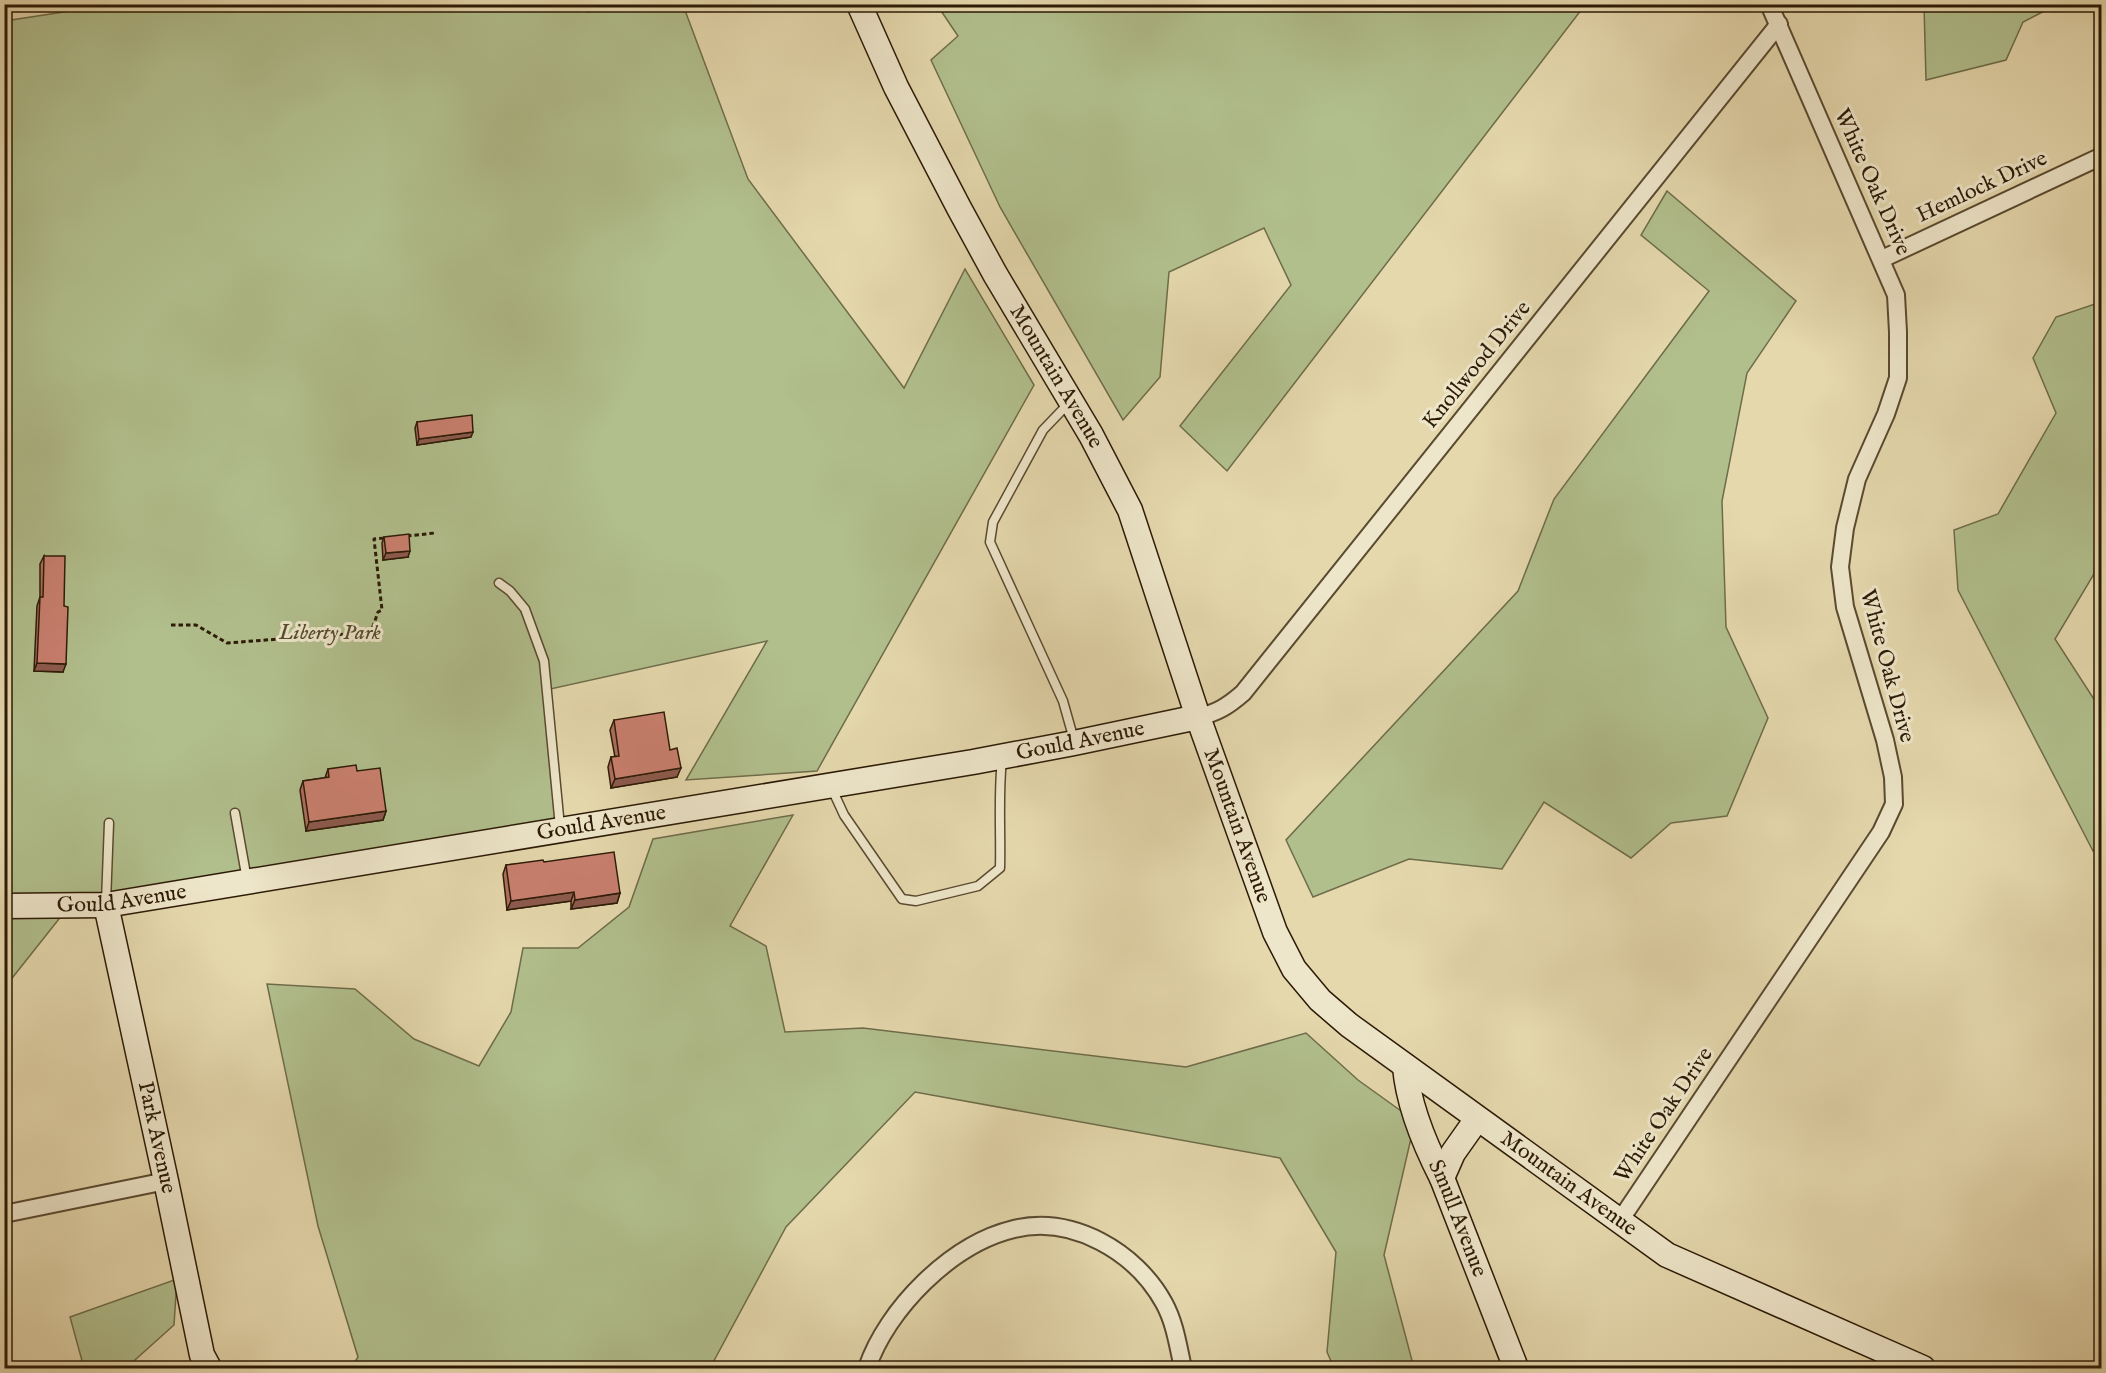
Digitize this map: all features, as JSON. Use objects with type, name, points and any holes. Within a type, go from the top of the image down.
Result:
[{"type":"street","name":"Mountain Avenue","points":[[859,4],[901,97],[959,208],[1113,474],[1130,510],[1198,717],[1275,932],[1294,969],[1327,1006],[1349,1025],[1667,1255],[1923,1368]]},
{"type":"street","name":"White Oak Drive","points":[[1619,1222],[1881,832],[1893,804],[1893,777],[1885,740],[1845,607],[1840,567],[1845,528],[1857,479],[1886,414],[1898,378],[1896,295],[1769,4]]},
{"type":"street","name":"Knollwood Drive","points":[[1198,717],[1216,713],[1230,705],[1243,693],[1779,24]]},
{"type":"street","name":"Hemlock Drive","points":[[1882,259],[2102,156]]},
{"type":"street","name":"Gould Avenue","points":[[4,906],[106,905],[830,786],[1074,743],[1198,717]]},
{"type":"street","name":"Park Avenue","points":[[106,905],[202,1355],[209,1368]]},
{"type":"street","name":"Smull Avenue","points":[[1405,1066],[1407,1091],[1429,1155],[1442,1178],[1516,1368]]},
{"type":"street","points":[[1442,1178],[1453,1153],[1477,1119]]},
{"type":"street","points":[[4,1214],[166,1181]]},
{"type":"street","points":[[867,1368],[891,1321],[923,1283],[941,1267],[983,1241],[1013,1229],[1028,1227],[1058,1228],[1087,1236],[1114,1249],[1137,1268],[1156,1291],[1170,1317],[1183,1368]]},
{"type":"lane","points":[[1071,401],[1043,430],[993,522],[990,542],[1063,701],[1074,743]]},
{"type":"lane","points":[[499,583],[510,591],[525,609],[544,661],[560,830]]},
{"type":"lane","points":[[830,786],[844,815],[902,899],[916,901],[978,886],[1000,868],[1001,812],[998,791],[1003,756]]},
{"type":"lane","points":[[235,813],[247,882]]},
{"type":"lane","points":[[106,905],[109,823]]},
{"type":"path","points":[[405,536],[435,533]]},
{"type":"path","points":[[171,625],[196,625],[227,643],[370,632],[378,612],[382,610],[374,539],[394,537]]},
{"type":"green space","name":"Liberty Park","points":[[116,4],[585,4],[587,12],[646,5],[683,5],[748,179],[904,388],[965,269],[1034,385],[817,771],[686,780],[767,641],[550,689],[564,830],[74,900],[5,987],[5,21]]},
{"type":"green space","points":[[1924,4],[2056,5],[2023,22],[2006,60],[1926,80]]},
{"type":"green space","points":[[937,5],[1585,5],[1227,471],[1180,426],[1291,285],[1264,228],[1169,272],[1160,377],[1123,420],[1000,207],[931,60],[958,36]]},
{"type":"green space","points":[[1667,191],[1796,301],[1747,373],[1722,501],[1726,627],[1768,718],[1727,816],[1671,823],[1631,858],[1544,802],[1502,869],[1409,859],[1313,897],[1286,840],[1518,591],[1554,499],[1709,291],[1641,235]]},
{"type":"green space","points":[[2101,302],[2102,443],[2094,574],[2055,639],[2101,710],[2101,841],[2093,851],[1958,590],[1954,530],[1998,514],[2056,413],[2033,358],[2056,317]]},
{"type":"green space","points":[[793,815],[730,926],[766,946],[785,1032],[863,1028],[1186,1067],[1306,1033],[1358,1080],[1415,1121],[1384,1255],[1414,1368],[1334,1368],[1327,1352],[1336,1252],[1280,1158],[915,1092],[786,1227],[710,1368],[351,1368],[358,1357],[318,1226],[267,984],[355,989],[414,1039],[479,1066],[511,1012],[523,948],[578,948],[629,907],[653,839]]},
{"type":"green space","points":[[177,1279],[174,1325],[126,1368],[84,1368],[70,1317]]},
{"type":"building","points":[[472,415],[473,432],[419,439],[417,422]]},
{"type":"building","points":[[409,534],[410,551],[386,553],[384,537]]},
{"type":"building","points":[[44,556],[65,556],[64,606],[68,607],[66,664],[37,663]]},
{"type":"building","points":[[664,712],[670,750],[677,748],[681,768],[615,779],[611,757],[619,756],[614,720]]},
{"type":"building","points":[[356,765],[357,771],[380,768],[386,811],[309,822],[303,781],[329,777],[328,769]]},
{"type":"building","points":[[614,852],[620,893],[575,900],[574,892],[511,901],[506,865]]}]
